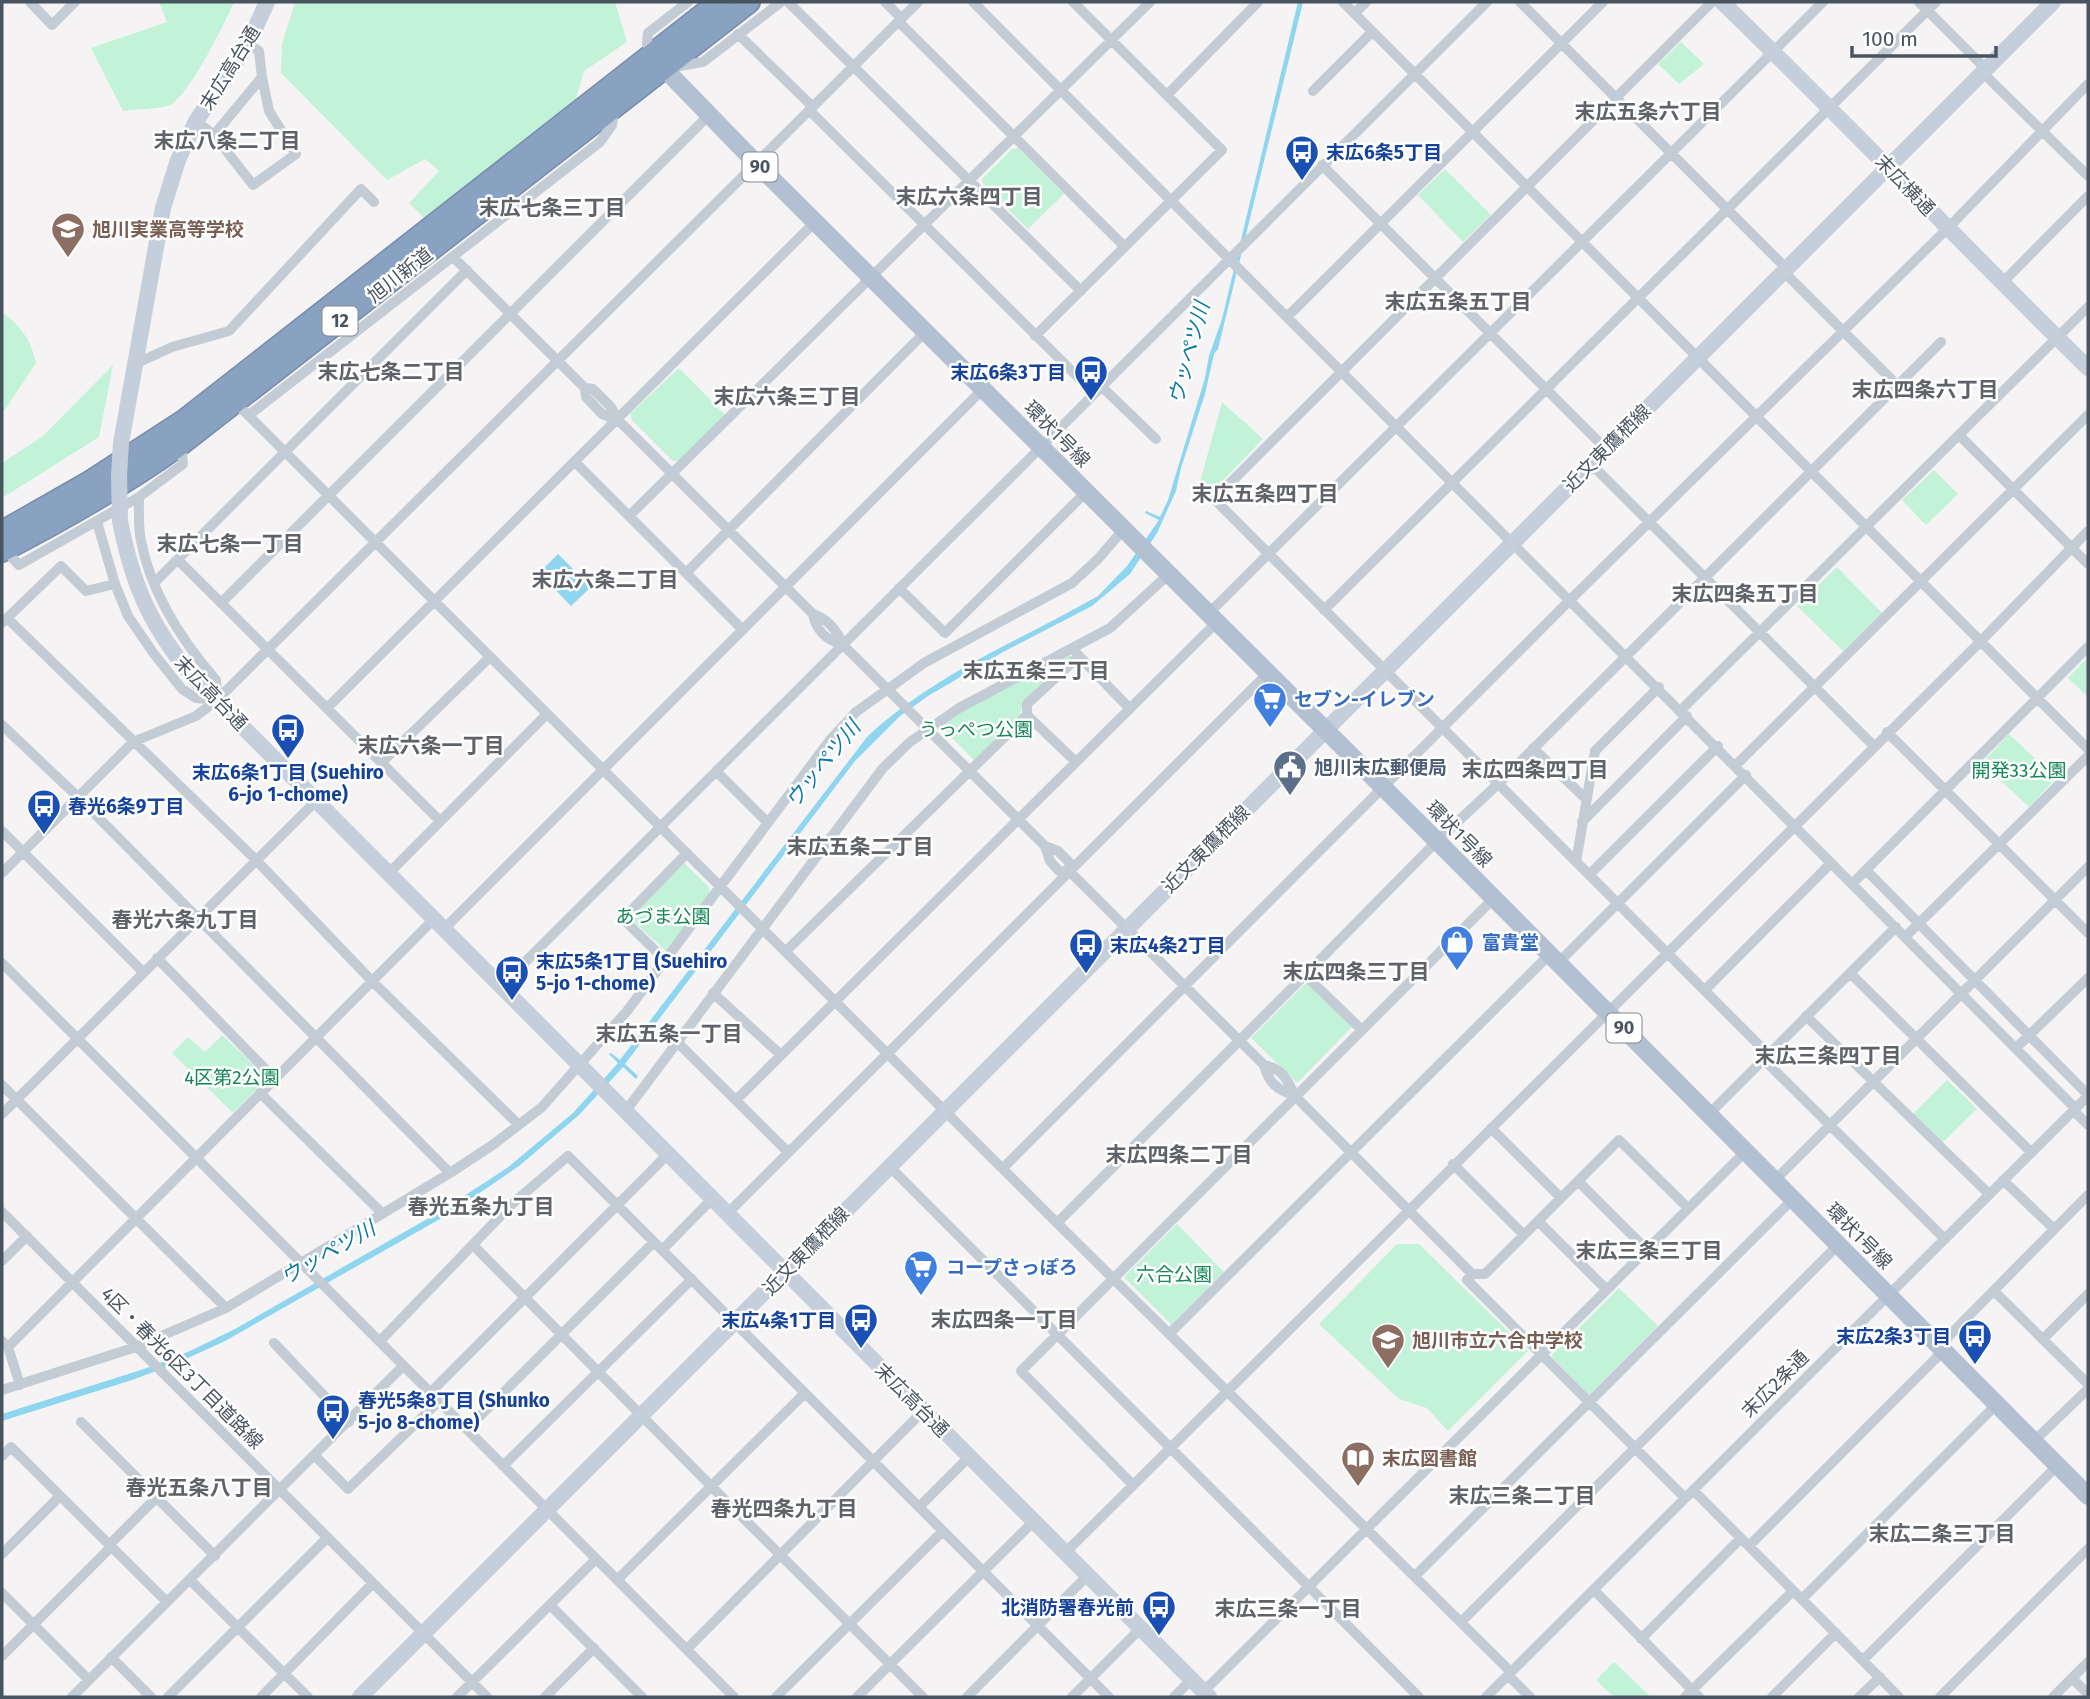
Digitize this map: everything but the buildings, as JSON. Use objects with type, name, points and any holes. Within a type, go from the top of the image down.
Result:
[{"type":"highway","name":"旭川新道","points":[[3,544],[71,516],[133,478],[181,443],[242,409],[614,108],[657,61],[719,2]]},
{"type":"highway","name":"旭川新道","points":[[3,544],[88,483],[185,420],[657,61],[749,2]]},
{"type":"main road","name":"環状1号線","points":[[657,61],[1888,1296],[2058,1465],[2085,1487]]},
{"type":"street","points":[[30,2],[52,24],[75,2]]},
{"type":"street","name":"末広高台通","points":[[267,2],[248,44],[197,121],[178,160],[163,208],[121,443],[119,476],[120,521],[127,557],[150,617],[167,647],[194,678],[315,802],[1206,1695]]},
{"type":"street","points":[[688,2],[648,33],[647,44],[657,61],[703,62],[781,2]]},
{"type":"street","points":[[788,2],[1081,291]]},
{"type":"street","points":[[886,2],[900,20],[1125,247]]},
{"type":"street","points":[[2,873],[133,742],[197,716],[217,700],[918,2]]},
{"type":"street","points":[[974,2],[1396,427],[1718,746],[2016,1048],[2088,1125]]},
{"type":"street","points":[[1035,336],[1222,150],[1073,2]]},
{"type":"street","points":[[629,516],[1150,2]]},
{"type":"street","points":[[1168,94],[1258,2]]},
{"type":"street","points":[[1343,2],[2088,749]]},
{"type":"street","points":[[1354,13],[1366,2]]},
{"type":"street","points":[[500,987],[1487,2]]},
{"type":"street","points":[[1520,2],[1727,209],[1898,386]]},
{"type":"street","points":[[1287,317],[1602,2]]},
{"type":"street","points":[[1712,2],[1214,499],[1704,990],[1830,1125],[1945,1239]]},
{"type":"street","name":"末広横通","points":[[1722,2],[1830,107],[2088,368]]},
{"type":"street","points":[[736,1100],[1130,709],[1269,554],[1823,2]]},
{"type":"street","name":"近文東鷹栖線","points":[[360,1697],[2053,2]]},
{"type":"street","points":[[1324,610],[1830,107],[1928,5],[1984,71],[2088,176]]},
{"type":"street","points":[[1313,91],[1372,32]]},
{"type":"street","points":[[738,34],[1035,336],[1156,439]]},
{"type":"street","points":[[197,121],[214,135],[253,185],[296,154],[269,111],[260,51],[248,44]]},
{"type":"street","points":[[214,135],[262,78]]},
{"type":"street","points":[[1003,1168],[1571,599],[1948,228],[2088,83]]},
{"type":"street","points":[[614,108],[612,125],[600,142],[453,257],[242,409],[1112,1279],[1367,1528],[1461,1622],[1530,1697]]},
{"type":"street","points":[[221,603],[709,114]]},
{"type":"street","points":[[1322,165],[1606,449]]},
{"type":"street","points":[[135,364],[172,347],[229,331],[360,189],[374,202]]},
{"type":"street","points":[[2003,282],[2088,196]]},
{"type":"street","points":[[327,708],[816,221]]},
{"type":"street","points":[[453,257],[585,388],[586,397],[602,414],[618,420],[813,614],[824,617],[839,634],[843,645],[1045,846],[1058,851],[1069,862],[1070,872],[1264,1065],[1267,1079],[1276,1089],[1295,1096],[1472,1274],[1485,1274],[1619,1140],[1688,1208]]},
{"type":"street","points":[[154,583],[467,270]]},
{"type":"street","points":[[1582,822],[1760,632],[2088,307]]},
{"type":"street","points":[[686,573],[926,331]]},
{"type":"street","points":[[1056,1223],[1941,342]]},
{"type":"street","points":[[20,1385],[5,1344],[73,1283],[372,981],[438,925],[604,770],[984,388]]},
{"type":"street","points":[[1736,765],[2088,415]]},
{"type":"street","points":[[1960,436],[2088,565]]},
{"type":"street","points":[[3,544],[19,565],[97,522],[139,497],[183,464],[181,443]]},
{"type":"street","points":[[575,462],[743,630]]},
{"type":"street","points":[[1591,464],[1874,746]]},
{"type":"street","points":[[945,633],[1086,492]]},
{"type":"street","points":[[139,497],[140,539],[154,583],[198,659],[216,680],[217,700]]},
{"type":"street","points":[[97,522],[115,584],[128,616],[182,689],[196,698],[217,700]]},
{"type":"street","points":[[1065,1553],[1980,642],[2088,531]]},
{"type":"street","points":[[2,1390],[140,1350],[226,1308],[304,1266],[382,1213],[450,1173],[519,1125],[584,1071],[665,960],[724,890],[768,823],[830,740],[856,712],[956,644],[1072,583],[1127,534]]},
{"type":"street","points":[[178,560],[440,821]]},
{"type":"street","points":[[115,584],[86,591],[61,566],[4,620],[256,859],[372,981],[519,1125]]},
{"type":"street","points":[[620,1107],[677,1042],[758,924],[883,768],[925,726],[1076,652],[1110,628],[1162,569]]},
{"type":"street","points":[[899,588],[956,644]]},
{"type":"street","points":[[1852,884],[2088,647]]},
{"type":"street","points":[[1076,652],[1130,709]]},
{"type":"street","points":[[1076,652],[1027,704],[1027,715],[1076,762]]},
{"type":"street","points":[[381,762],[490,657]]},
{"type":"street","points":[[727,1214],[1267,674]]},
{"type":"street","points":[[1576,862],[1595,751],[1659,687]]},
{"type":"street","points":[[388,874],[547,714]]},
{"type":"street","points":[[786,951],[1027,715]]},
{"type":"street","points":[[2,725],[78,797],[450,1173]]},
{"type":"street","points":[[1888,732],[2088,933]]},
{"type":"street","points":[[1589,875],[1718,746]]},
{"type":"street","points":[[1533,748],[1586,799]]},
{"type":"street","points":[[1905,937],[2088,756]]},
{"type":"street","points":[[716,771],[768,823]]},
{"type":"street","points":[[1169,1334],[1351,1151],[1554,958],[1617,905],[1746,775]]},
{"type":"street","points":[[2,1114],[315,802]]},
{"type":"street","points":[[2,831],[142,972]]},
{"type":"street","points":[[665,960],[623,919],[687,853]]},
{"type":"street","points":[[1704,990],[1831,863]]},
{"type":"street","points":[[1775,1180],[2088,867]]},
{"type":"street","points":[[1866,870],[2088,1096]]},
{"type":"street","points":[[1133,1485],[1021,1371],[1494,898]]},
{"type":"street","points":[[1709,1114],[1896,927]]},
{"type":"street","points":[[156,958],[274,1078]]},
{"type":"street","points":[[2,963],[687,1649],[728,1695]]},
{"type":"street","points":[[1850,973],[2031,1152]]},
{"type":"street","points":[[1306,975],[1361,1030]]},
{"type":"street","points":[[2016,1048],[2088,978]]},
{"type":"street","points":[[713,993],[781,1055]]},
{"type":"street","points":[[1807,1016],[1989,1194]]},
{"type":"street","points":[[677,1042],[788,1152]]},
{"type":"street","points":[[2,1085],[226,1308]]},
{"type":"street","points":[[260,1093],[382,1213]]},
{"type":"street","name":"末広2条通","points":[[1486,1697],[2088,1096]]},
{"type":"street","points":[[1491,1128],[1561,1198]]},
{"type":"street","points":[[1206,1695],[1308,1587],[1746,1151]]},
{"type":"street","points":[[430,1393],[667,1155]]},
{"type":"street","points":[[380,1341],[512,1204],[568,1156],[1109,1697]]},
{"type":"street","points":[[1453,1164],[1524,1235]]},
{"type":"street","points":[[888,1166],[1419,1697]]},
{"type":"street","points":[[2003,1180],[2054,1229]]},
{"type":"street","points":[[1578,1181],[1646,1248]]},
{"type":"street","points":[[1642,1639],[1942,1348],[2088,1195]]},
{"type":"street","points":[[467,1429],[561,1333],[712,1199]]},
{"type":"street","points":[[1415,1576],[1793,1199]]},
{"type":"street","name":"4区・春光6区3丁目道路線","points":[[2,1212],[487,1697]]},
{"type":"street","points":[[1538,1221],[1606,1289]]},
{"type":"street","points":[[2,1261],[27,1236]]},
{"type":"street","points":[[473,1245],[923,1697]]},
{"type":"street","points":[[1461,1622],[1838,1245]]},
{"type":"street","points":[[1472,1274],[1467,1280],[1541,1354],[1636,1447],[1745,1542],[1899,1697]]},
{"type":"street","points":[[503,1466],[692,1279]]},
{"type":"street","points":[[1994,1291],[2088,1387],[2034,1441]]},
{"type":"street","points":[[2043,1339],[2088,1294]]},
{"type":"street","points":[[274,1343],[349,1422]]},
{"type":"street","points":[[72,1697],[403,1366]]},
{"type":"street","points":[[617,1580],[805,1393]]},
{"type":"street","points":[[315,1456],[348,1489],[438,1402]]},
{"type":"street","points":[[1802,1599],[1997,1404]]},
{"type":"street","points":[[687,1649],[923,1411]]},
{"type":"street","points":[[81,1422],[215,1556]]},
{"type":"street","points":[[2,1456],[11,1447],[167,1602]]},
{"type":"street","points":[[919,1507],[969,1457]]},
{"type":"street","points":[[1863,1660],[2058,1465]]},
{"type":"street","points":[[2,1554],[61,1496]]},
{"type":"street","points":[[2,1656],[156,1498]]},
{"type":"street","points":[[857,1697],[1033,1522]]},
{"type":"street","points":[[776,1697],[943,1531]]},
{"type":"street","points":[[168,1697],[327,1538]]},
{"type":"street","points":[[1940,1697],[2088,1549]]},
{"type":"street","points":[[457,1697],[596,1559]]},
{"type":"street","points":[[967,1697],[1088,1576]]},
{"type":"street","points":[[190,1580],[308,1697]]},
{"type":"street","points":[[261,1697],[373,1583]]},
{"type":"street","points":[[1594,1590],[1692,1695],[1793,1591]]},
{"type":"street","points":[[2,1592],[89,1680]]},
{"type":"street","points":[[550,1605],[640,1696]]},
{"type":"street","points":[[1072,1697],[1140,1629]]},
{"type":"street","points":[[1772,1697],[1836,1633]]},
{"type":"street","points":[[545,1697],[594,1648]]},
{"type":"street","points":[[111,1657],[151,1697]]},
{"type":"street","points":[[2053,1697],[2088,1662]]},
{"type":"street","points":[[1859,1697],[1880,1677]]},
{"type":"street","points":[[2073,1678],[2088,1694]]},
{"type":"street","points":[[1174,1697],[1191,1680]]},
{"type":"green space","points":[[159,2],[234,2],[206,57],[180,97],[168,106],[123,111],[91,48],[167,22]]},
{"type":"green space","points":[[295,2],[615,2],[627,42],[584,71],[576,99],[426,220],[409,203],[439,171],[425,159],[387,180],[281,73],[282,44]]},
{"type":"green space","points":[[1681,42],[1704,64],[1679,84],[1658,64]]},
{"type":"green space","points":[[1018,148],[1064,194],[1028,229],[983,184],[982,179],[1012,149]]},
{"type":"green space","points":[[1445,169],[1491,215],[1463,242],[1418,195]]},
{"type":"green space","points":[[2,312],[24,334],[36,363],[2,414]]},
{"type":"green space","points":[[113,365],[99,437],[2,498],[2,463],[42,437]]},
{"type":"green space","points":[[679,368],[725,415],[679,461],[673,461],[631,419],[631,413]]},
{"type":"green space","points":[[1222,402],[1263,439],[1205,499],[1197,493]]},
{"type":"green space","points":[[1934,470],[1958,494],[1926,525],[1902,500]]},
{"type":"green space","points":[[1837,567],[1882,613],[1843,651],[1797,606]]},
{"type":"green space","name":"うっぺつ公園","points":[[1068,654],[1071,657],[1024,700],[1019,718],[975,761],[940,726],[964,709]]},
{"type":"green space","points":[[2088,657],[2088,697],[2068,678]]},
{"type":"green space","name":"開発33公園","points":[[2009,734],[2056,778],[2029,807],[1982,763]]},
{"type":"green space","name":"あづま公園","points":[[684,863],[709,887],[710,894],[666,951],[631,919],[631,915]]},
{"type":"green space","points":[[1308,981],[1353,1026],[1297,1083],[1251,1038]]},
{"type":"green space","name":"4区第2公園","points":[[222,1035],[265,1075],[264,1082],[233,1113],[172,1053],[188,1037],[205,1052]]},
{"type":"green space","points":[[1947,1080],[1977,1109],[1942,1143],[1913,1114]]},
{"type":"green space","name":"六合公園","points":[[1177,1224],[1224,1272],[1171,1324],[1124,1277]]},
{"type":"green space","points":[[1397,1244],[1419,1244],[1528,1351],[1448,1431],[1427,1408],[1399,1399],[1319,1324]]},
{"type":"green space","points":[[1619,1288],[1658,1326],[1589,1395],[1551,1356]]},
{"type":"green space","points":[[1614,1662],[1651,1697],[1614,1697],[1596,1680]]},
{"type":"water","points":[[1298,2],[1303,2],[1205,394],[1176,491],[1157,533],[1130,574],[1092,606],[1003,652],[928,696],[900,716],[855,761],[625,1064],[638,1076],[636,1079],[623,1067],[579,1115],[519,1166],[447,1215],[225,1341],[132,1380],[2,1421],[2,1414],[144,1369],[235,1329],[441,1211],[507,1168],[573,1113],[618,1063],[609,1054],[620,1060],[867,737],[920,695],[949,677],[1098,596],[1127,566],[1159,520],[1145,513],[1146,511],[1160,517],[1168,500],[1205,378],[1209,356],[1222,319]]},
{"type":"water","points":[[558,554],[591,587],[571,606],[539,573]]},
{"type":"place","name":"末広6条5丁目","points":[[1302,182]]},
{"type":"place","name":"旭川実業高等学校","points":[[68,259]]},
{"type":"place","name":"末広6条3丁目","points":[[1091,402]]},
{"type":"place","name":"セブン-イレブン","points":[[1270,729]]},
{"type":"place","name":"末広6条1丁目 (Suehiro 6-jo 1-chome)","points":[[288,760]]},
{"type":"place","name":"旭川末広郵便局","points":[[1290,797]]},
{"type":"place","name":"春光6条9丁目","points":[[44,836]]},
{"type":"place","name":"富貴堂","points":[[1457,972]]},
{"type":"place","name":"末広4条2丁目","points":[[1086,975]]},
{"type":"place","name":"末広5条1丁目 (Suehiro 5-jo 1-chome)","points":[[512,1002]]},
{"type":"place","name":"コープさっぽろ","points":[[921,1297]]},
{"type":"place","name":"末広4条1丁目","points":[[861,1350]]},
{"type":"place","name":"末広2条3丁目","points":[[1975,1366]]},
{"type":"place","name":"旭川市立六合中学校","points":[[1388,1370]]},
{"type":"place","name":"春光5条8丁目 (Shunko 5-jo 8-chome)","points":[[333,1441]]},
{"type":"place","name":"末広図書館","points":[[1358,1488]]},
{"type":"place","name":"北消防署春光前","points":[[1159,1637]]},
{"type":"district","name":"末広五条六丁目","points":[[1648,112]]},
{"type":"district","name":"末広八条二丁目","points":[[227,141]]},
{"type":"district","name":"末広六条四丁目","points":[[969,197]]},
{"type":"district","name":"末広七条三丁目","points":[[552,208]]},
{"type":"district","name":"末広五条五丁目","points":[[1458,302]]},
{"type":"district","name":"末広七条二丁目","points":[[391,372]]},
{"type":"district","name":"末広四条六丁目","points":[[1925,390]]},
{"type":"district","name":"末広六条三丁目","points":[[787,397]]},
{"type":"district","name":"末広五条四丁目","points":[[1265,494]]},
{"type":"district","name":"末広七条一丁目","points":[[230,544]]},
{"type":"district","name":"末広六条二丁目","points":[[605,580]]},
{"type":"district","name":"末広四条五丁目","points":[[1745,594]]},
{"type":"district","name":"末広五条三丁目","points":[[1036,671]]},
{"type":"district","name":"末広六条一丁目","points":[[431,746]]},
{"type":"district","name":"末広四条四丁目","points":[[1535,770]]},
{"type":"district","name":"末広五条二丁目","points":[[860,847]]},
{"type":"district","name":"春光六条九丁目","points":[[185,920]]},
{"type":"district","name":"末広四条三丁目","points":[[1356,972]]},
{"type":"district","name":"末広五条一丁目","points":[[669,1034]]},
{"type":"district","name":"末広三条四丁目","points":[[1828,1056]]},
{"type":"district","name":"末広四条二丁目","points":[[1179,1155]]},
{"type":"district","name":"春光五条九丁目","points":[[481,1207]]},
{"type":"district","name":"末広三条三丁目","points":[[1649,1251]]},
{"type":"district","name":"末広四条一丁目","points":[[1004,1320]]},
{"type":"district","name":"春光五条八丁目","points":[[199,1488]]},
{"type":"district","name":"末広三条二丁目","points":[[1522,1496]]},
{"type":"district","name":"春光四条九丁目","points":[[784,1509]]},
{"type":"district","name":"末広二条三丁目","points":[[1942,1534]]},
{"type":"district","name":"末広三条一丁目","points":[[1288,1609]]},
{"type":"water label","name":"ウッペツ川","points":[[1189,353]]},
{"type":"water label","name":"ウッペツ川","points":[[823,764]]},
{"type":"water label","name":"ウッペツ川","points":[[328,1253]]}]
